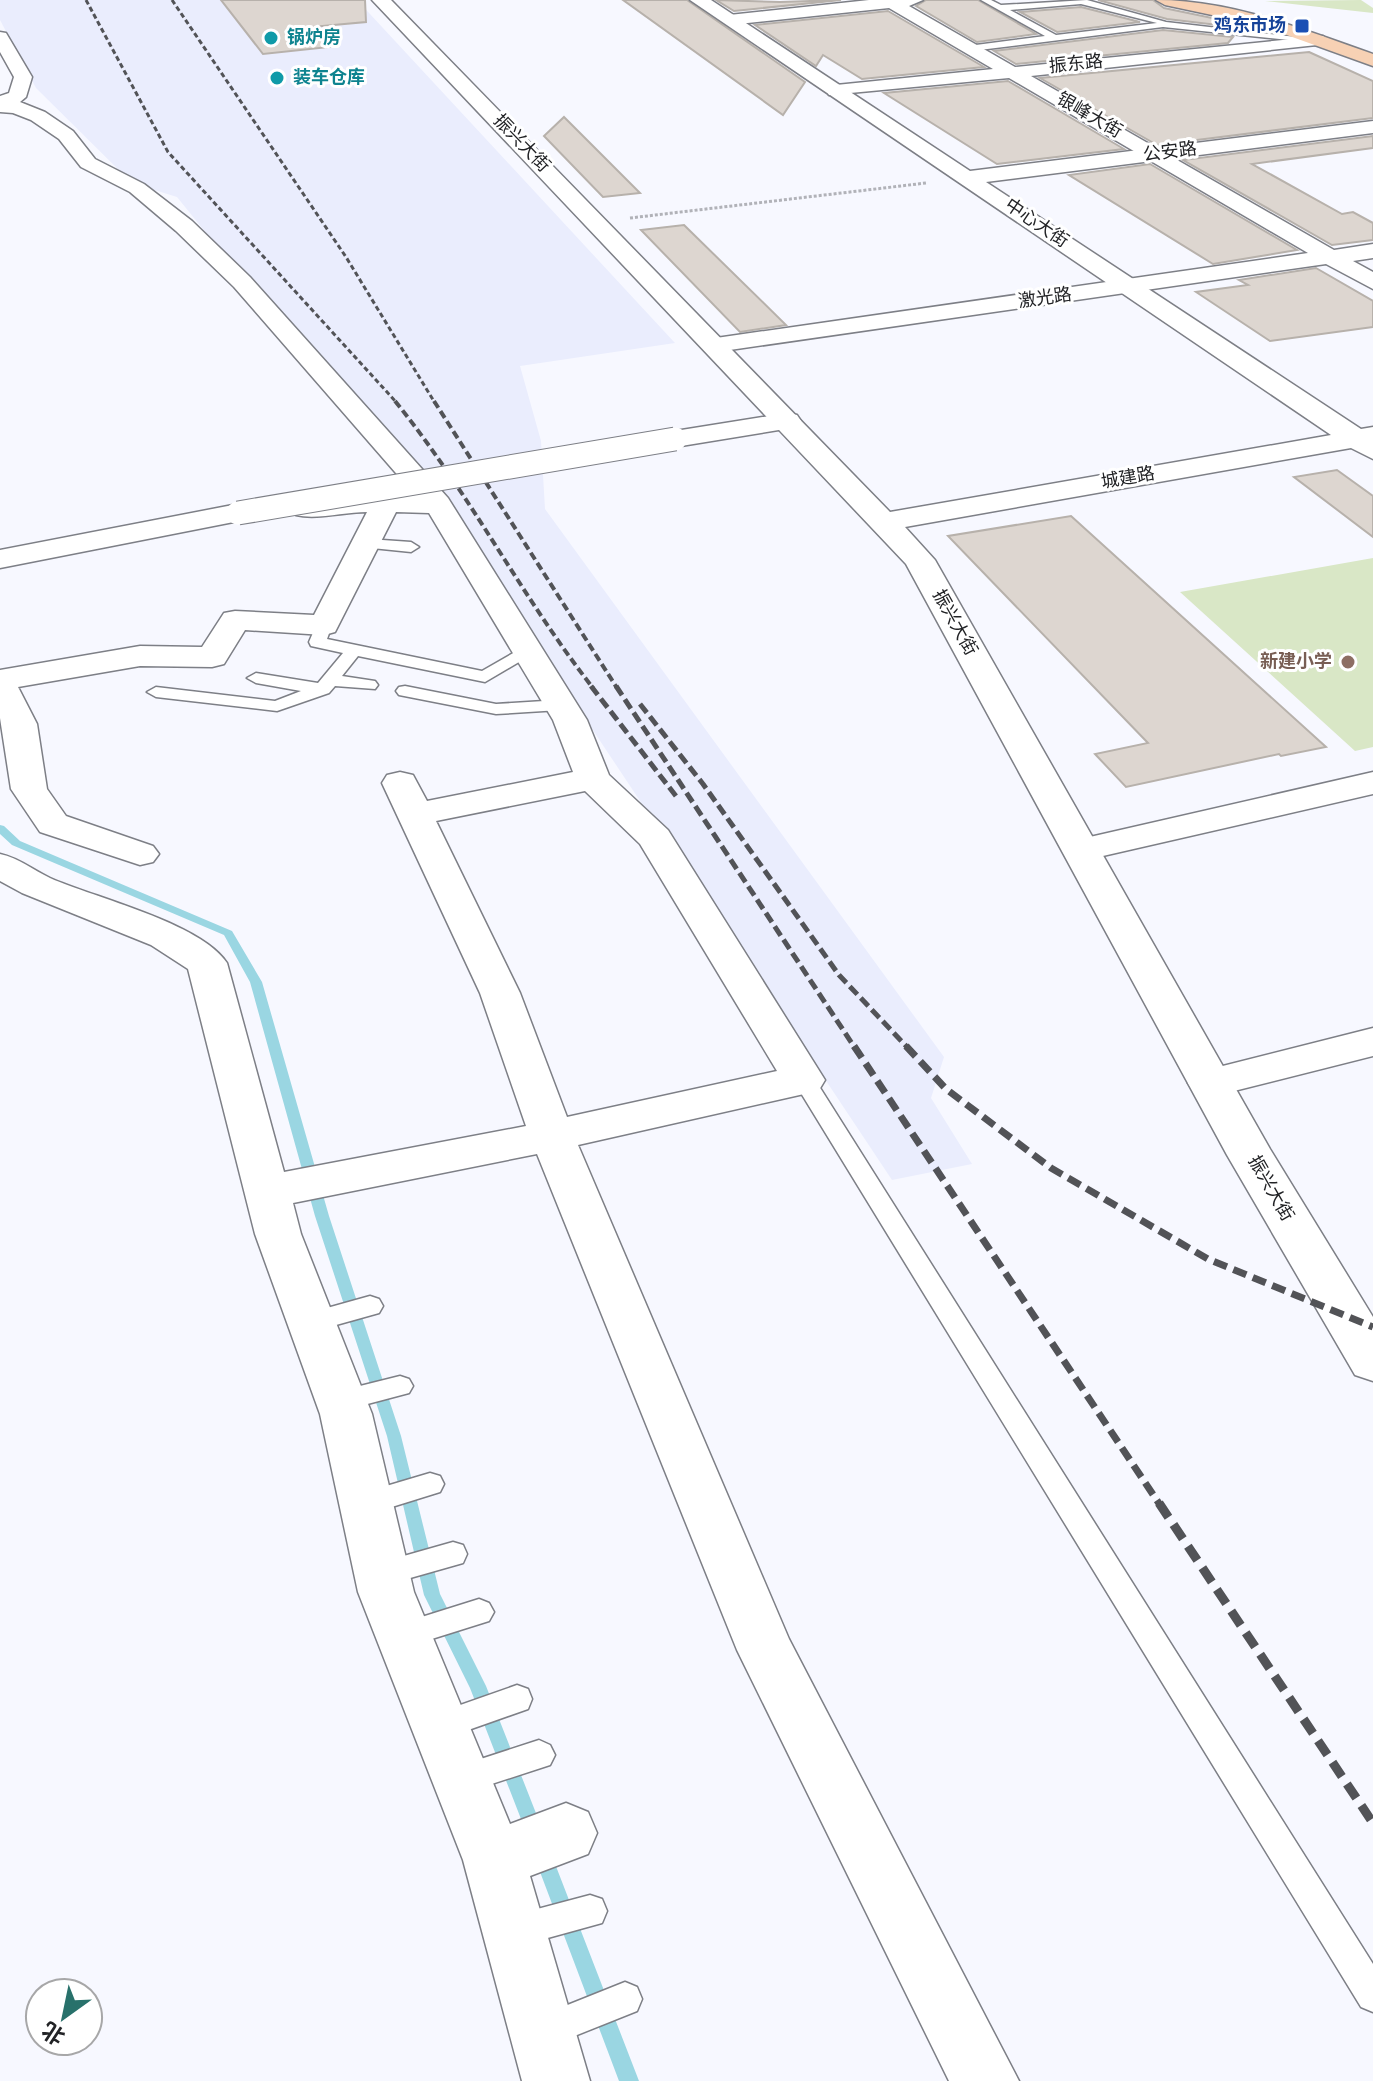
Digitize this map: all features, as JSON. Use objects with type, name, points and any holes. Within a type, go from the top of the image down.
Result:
[{"type":"main road","points":[[1165,0],[1264,21],[1373,60]]},
{"type":"street","name":"振兴大街","points":[[381,0],[716,345],[919,560],[1210,1083],[1373,1361]]},
{"type":"street","name":"中心大街","points":[[699,0],[1368,442]]},
{"type":"street","points":[[729,20],[919,0]]},
{"type":"street","name":"银峰大街","points":[[890,1],[1373,282]]},
{"type":"street","points":[[0,37],[23,77],[17,97],[0,104]]},
{"type":"street","name":"振东路","points":[[836,91],[1317,40]]},
{"type":"street","points":[[0,104],[16,107],[66,135],[88,163],[137,188],[184,226],[242,282],[438,504],[570,720],[593,779],[655,838],[804,1080],[552,1136],[266,1192]]},
{"type":"street","name":"公安路","points":[[967,178],[1373,127]]},
{"type":"street","name":"激光路","points":[[716,345],[1373,251]]},
{"type":"street","points":[[0,559],[238,513],[788,421]]},
{"type":"street","name":"城建路","points":[[884,522],[1368,442]]},
{"type":"street","points":[[238,513],[281,513],[340,503],[438,504]]},
{"type":"street","points":[[140,854],[53,824],[29,789],[20,724],[0,682],[140,656],[212,657],[235,620],[324,625],[368,544],[385,504]]},
{"type":"street","points":[[593,779],[408,799],[500,993],[552,1136],[765,1650],[985,2081]]},
{"type":"street","points":[[1081,850],[1373,783]]},
{"type":"street","points":[[0,865],[35,885],[165,936],[207,963],[278,1234],[341,1400],[382,1574],[403,1635],[494,1860],[556,2081]]},
{"type":"street","points":[[1210,1083],[1373,1042]]},
{"type":"street","points":[[494,1860],[566,1833]]},
{"type":"lane","points":[[985,0],[1057,39]]},
{"type":"lane","points":[[1001,8],[1081,1],[1163,24]]},
{"type":"lane","points":[[971,48],[1163,24],[1317,40]]},
{"type":"lane","points":[[368,544],[411,547]]},
{"type":"lane","points":[[324,625],[317,642],[485,677],[528,652]]},
{"type":"lane","points":[[324,692],[354,650]]},
{"type":"lane","points":[[256,678],[324,692]]},
{"type":"lane","points":[[156,692],[277,706],[324,692],[369,685]]},
{"type":"lane","points":[[405,691],[496,709],[560,705]]},
{"type":"lane","points":[[804,1080],[1373,1995]]},
{"type":"lane","points":[[311,1322],[370,1306]]},
{"type":"lane","points":[[341,1400],[400,1386]]},
{"type":"lane","points":[[366,1503],[430,1484]]},
{"type":"lane","points":[[382,1574],[453,1554]]},
{"type":"lane","points":[[403,1635],[479,1612]]},
{"type":"lane","points":[[440,1726],[517,1699]]},
{"type":"lane","points":[[461,1779],[539,1755]]},
{"type":"lane","points":[[514,1931],[590,1911]]},
{"type":"lane","points":[[542,2032],[625,1999]]},
{"type":"path","points":[[597,222],[967,178]]},
{"type":"shaded area","points":[[0,0],[357,0],[675,343],[520,366],[541,441],[545,509],[944,1057],[931,1098],[972,1164],[892,1180],[418,467],[398,470],[177,197],[132,183],[36,88],[0,20]]},
{"type":"green space","points":[[1361,0],[1373,8],[1373,13],[1265,1]]},
{"type":"green space","points":[[1373,558],[1373,747],[1355,751],[1180,592]]},
{"type":"building","points":[[221,0],[365,0],[366,22],[311,27],[329,47],[263,54]]},
{"type":"building","points":[[623,0],[687,0],[805,82],[783,115]]},
{"type":"building","points":[[716,0],[780,2],[841,0],[734,11]]},
{"type":"building","points":[[926,0],[978,0],[1036,34],[977,42],[916,6]]},
{"type":"building","points":[[1098,0],[1153,0],[1164,8],[1246,25],[1243,28],[1167,19]]},
{"type":"building","points":[[1081,7],[1140,22],[1057,32],[1020,12]]},
{"type":"building","points":[[888,11],[984,67],[862,79],[823,55],[816,66],[755,25]]},
{"type":"building","points":[[1163,30],[1233,37],[1228,43],[1016,64],[994,51]]},
{"type":"building","points":[[1309,52],[1373,81],[1373,118],[1157,145],[1040,78]]},
{"type":"building","points":[[1008,81],[1124,149],[997,164],[884,93]]},
{"type":"building","points":[[564,117],[640,193],[603,197],[544,136]]},
{"type":"building","points":[[1373,136],[1373,148],[1252,164],[1342,214],[1353,212],[1373,223],[1373,240],[1332,245],[1183,160]]},
{"type":"building","points":[[1150,164],[1297,250],[1213,264],[1069,175]]},
{"type":"building","points":[[684,225],[786,325],[740,332],[641,230]]},
{"type":"building","points":[[1316,268],[1373,301],[1373,327],[1270,341],[1196,292],[1248,285],[1239,280]]},
{"type":"building","points":[[1337,470],[1373,496],[1373,537],[1294,477]]},
{"type":"building","points":[[1071,516],[1326,747],[1126,787],[1095,754],[1148,743],[948,536]]},
{"type":"waterway","points":[[0,828],[16,843],[228,933],[256,982],[322,1216],[394,1436],[432,1595],[478,1686],[534,1831]]},
{"type":"waterway","points":[[543,1856],[629,2081]]},
{"type":"railway","points":[[86,0],[168,152],[397,403]]},
{"type":"railway","points":[[172,0],[346,257],[435,403]]},
{"type":"railway","points":[[395,401],[447,471],[542,617],[593,688]]},
{"type":"railway","points":[[434,401],[617,688]]},
{"type":"railway","points":[[591,686],[679,800]]},
{"type":"railway","points":[[616,686],[855,1048]]},
{"type":"railway","points":[[640,704],[703,784],[839,975],[908,1048]]},
{"type":"railway","points":[[854,1046],[1160,1505]]},
{"type":"railway","points":[[906,1046],[946,1089],[1051,1168],[1208,1259],[1373,1327]]},
{"type":"railway","points":[[1159,1503],[1373,1823]]},
{"type":"place","name":"鸡东市场","points":[[1302,26]]},
{"type":"place","name":"锅炉房","points":[[271,38]]},
{"type":"place","name":"装车仓库","points":[[277,78]]},
{"type":"place","name":"新建小学","points":[[1348,662]]}]
